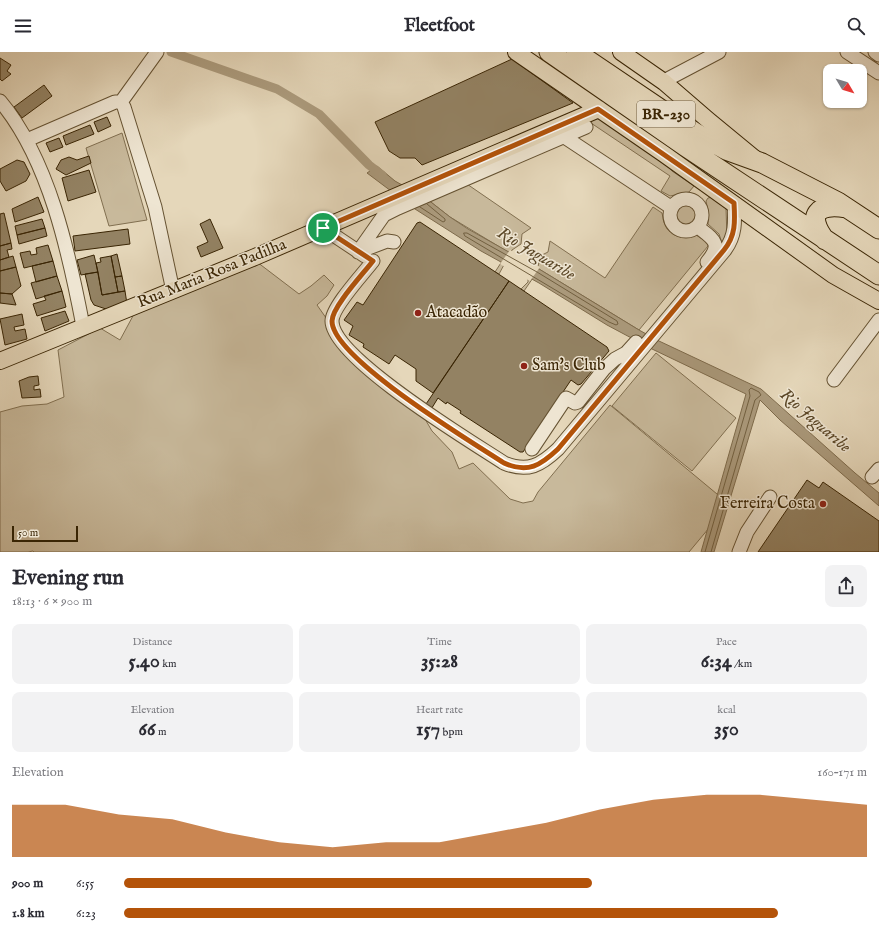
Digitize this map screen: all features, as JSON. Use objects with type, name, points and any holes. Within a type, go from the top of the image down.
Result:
[{"type":"highway","name":"BR-230","points":[[549,52],[686,147],[879,275]]},
{"type":"highway","name":"BR-230","points":[[576,52],[696,133],[726,150],[762,164],[847,208],[879,229]]},
{"type":"highway","points":[[825,240],[815,221],[819,210],[828,206],[847,208]]},
{"type":"main road","points":[[516,52],[738,206],[833,275],[879,301]]},
{"type":"main road","points":[[621,52],[664,81],[708,120],[762,164]]},
{"type":"main road","name":"Rua Maria Rosa Padilha","points":[[0,361],[83,326],[173,291],[342,220],[396,202],[598,109]]},
{"type":"street","points":[[664,81],[719,52]]},
{"type":"street","points":[[846,52],[879,73]]},
{"type":"street","points":[[875,52],[879,55]]},
{"type":"street","points":[[27,140],[115,102],[120,102],[154,56]]},
{"type":"street","points":[[0,101],[27,140],[44,180],[63,237],[83,326]]},
{"type":"street","points":[[120,102],[124,107],[155,207],[173,291]]},
{"type":"street","points":[[419,192],[586,127]]},
{"type":"street","points":[[563,136],[672,208]]},
{"type":"street","points":[[785,176],[812,181],[879,221]]},
{"type":"street","points":[[692,201],[706,184]]},
{"type":"street","points":[[679,201],[692,201],[700,207],[702,214],[701,221],[698,227],[692,230],[680,230],[671,220],[672,208],[679,201]]},
{"type":"street","points":[[358,252],[384,215],[396,202]]},
{"type":"street","points":[[649,333],[730,243],[735,226],[738,206]]},
{"type":"street","points":[[342,220],[342,240]]},
{"type":"street","points":[[323,228],[376,263],[333,314],[334,330],[339,338],[363,364],[389,385],[492,454],[516,468],[528,468],[548,458],[558,449],[715,250],[715,241],[698,227]]},
{"type":"street","points":[[358,252],[387,241],[394,242]]},
{"type":"street","points":[[834,380],[879,320]]},
{"type":"street","points":[[532,449],[566,398],[575,403],[578,402],[604,369],[615,359],[638,346]]},
{"type":"street","points":[[739,552],[747,532],[770,497]]},
{"type":"shaded area","points":[[596,116],[667,164],[672,171],[694,186],[689,192],[670,196],[661,191],[670,176],[588,121]]},
{"type":"shaded area","points":[[122,133],[147,220],[109,226],[86,148]]},
{"type":"shaded area","points":[[464,182],[531,228],[522,234],[521,244],[512,250],[499,274],[495,272],[508,252],[450,217],[427,199]]},
{"type":"shaded area","points":[[712,197],[726,208],[727,239],[723,246],[719,234],[708,224],[708,210],[706,201],[708,198]]},
{"type":"shaded area","points":[[686,205],[693,208],[696,215],[693,222],[686,225],[679,222],[676,215],[679,208]]},
{"type":"shaded area","points":[[653,207],[662,213],[664,224],[674,235],[687,237],[696,235],[707,242],[708,246],[639,330],[539,269],[524,291],[521,289],[528,282],[528,276],[538,267],[540,256],[548,252],[550,241],[605,278]]},
{"type":"shaded area","points":[[257,262],[299,294],[324,275],[334,285],[327,296],[317,305],[331,325],[425,419],[432,431],[452,452],[459,469],[473,463],[510,499],[523,503],[533,501],[538,492],[610,405],[729,504],[689,552],[0,552],[0,412],[22,406],[47,404],[64,397],[58,350],[100,328],[120,340],[134,314]]},
{"type":"shaded area","points":[[656,353],[736,418],[692,471],[612,406]]},
{"type":"water","points":[[377,166],[395,181],[427,199],[468,229],[539,269],[639,330],[761,389],[879,493],[879,506],[780,420],[760,400],[714,552],[701,552],[746,394],[652,349],[607,325],[539,283],[481,251],[415,209],[367,173]]},
{"type":"pier","points":[[510,250],[540,267],[530,281],[500,264]]},
{"type":"building","points":[[0,58],[11,65],[7,71],[11,74],[2,81],[0,79]]},
{"type":"building","points":[[512,59],[573,103],[422,165],[415,158],[400,158],[389,151],[375,122]]},
{"type":"building","points":[[44,85],[52,96],[22,118],[14,107]]},
{"type":"building","points":[[107,117],[111,126],[98,132],[94,122]]},
{"type":"building","points":[[90,125],[94,134],[66,145],[63,136]]},
{"type":"building","points":[[59,138],[63,147],[50,152],[46,143]]},
{"type":"building","points":[[89,156],[91,163],[66,175],[56,169],[61,160],[69,157],[77,160]]},
{"type":"building","points":[[17,160],[24,162],[30,174],[26,181],[6,191],[0,181],[0,169]]},
{"type":"building","points":[[89,170],[96,192],[68,201],[62,178]]},
{"type":"building","points":[[38,197],[44,212],[15,222],[12,209]]},
{"type":"building","points":[[4,213],[11,243],[0,246],[0,214]]},
{"type":"building","points":[[42,219],[45,228],[17,235],[15,226]]},
{"type":"building","points":[[210,219],[223,248],[201,257],[197,247],[208,242],[200,224]]},
{"type":"building","name":"Atacadão","points":[[420,222],[509,281],[433,393],[416,381],[416,369],[395,355],[389,364],[363,347],[364,344],[349,335],[353,326],[344,320],[357,302],[363,305],[417,223]]},
{"type":"building","points":[[45,228],[47,236],[19,244],[17,235]]},
{"type":"building","points":[[128,229],[130,244],[75,251],[73,236]]},
{"type":"building","points":[[11,243],[12,249],[7,250],[9,257],[0,260],[0,246]]},
{"type":"building","points":[[48,245],[53,261],[24,268],[20,253],[30,251],[31,255],[37,254],[36,248]]},
{"type":"building","points":[[117,254],[122,276],[115,277],[111,256]]},
{"type":"building","points":[[94,255],[98,272],[81,275],[77,260]]},
{"type":"building","points":[[13,256],[16,267],[0,271],[0,260]]},
{"type":"building","points":[[111,256],[118,292],[102,295],[96,263],[101,262],[100,258]]},
{"type":"building","points":[[53,261],[57,276],[36,282],[32,266]]},
{"type":"building","points":[[16,267],[21,286],[12,294],[0,293],[0,271]]},
{"type":"building","points":[[98,272],[102,295],[125,291],[127,304],[106,309],[94,305],[91,300],[85,274]]},
{"type":"building","points":[[57,276],[62,291],[36,299],[31,283]]},
{"type":"building","points":[[122,276],[125,291],[118,292],[115,277]]},
{"type":"building","name":"Sam's Club","points":[[509,281],[607,347],[609,351],[581,384],[578,385],[571,380],[523,452],[520,452],[460,413],[461,411],[447,402],[446,404],[438,398],[430,411],[424,407]]},
{"type":"building","points":[[62,291],[66,307],[37,316],[33,304],[46,300],[44,296]]},
{"type":"building","points":[[0,293],[12,294],[16,305],[0,303]]},
{"type":"building","points":[[65,311],[69,321],[45,331],[41,318]]},
{"type":"building","points":[[22,314],[24,325],[14,327],[15,331],[25,329],[27,339],[5,345],[0,319]]},
{"type":"building","points":[[38,376],[39,385],[34,386],[34,390],[40,389],[41,397],[22,398],[19,381],[29,377]]},
{"type":"building","name":"Ferreira Costa","points":[[807,480],[819,488],[823,482],[879,521],[879,552],[758,552]]},
{"type":"waterway","name":"Rio Jaguaribe","points":[[171,52],[277,89],[319,114],[369,165],[382,175]]},
{"type":"place","name":"Atacadão","points":[[418,313]]},
{"type":"place","name":"Sam's Club","points":[[524,366]]},
{"type":"place","name":"Ferreira Costa","points":[[823,504]]},
{"type":"route","points":[[598,109],[734,203],[735,217],[735,226],[730,243],[558,449],[548,458],[528,468],[516,468],[504,463],[415,404],[363,364],[347,348],[334,330],[332,322],[333,314],[373,261],[323,228],[598,109]]}]
